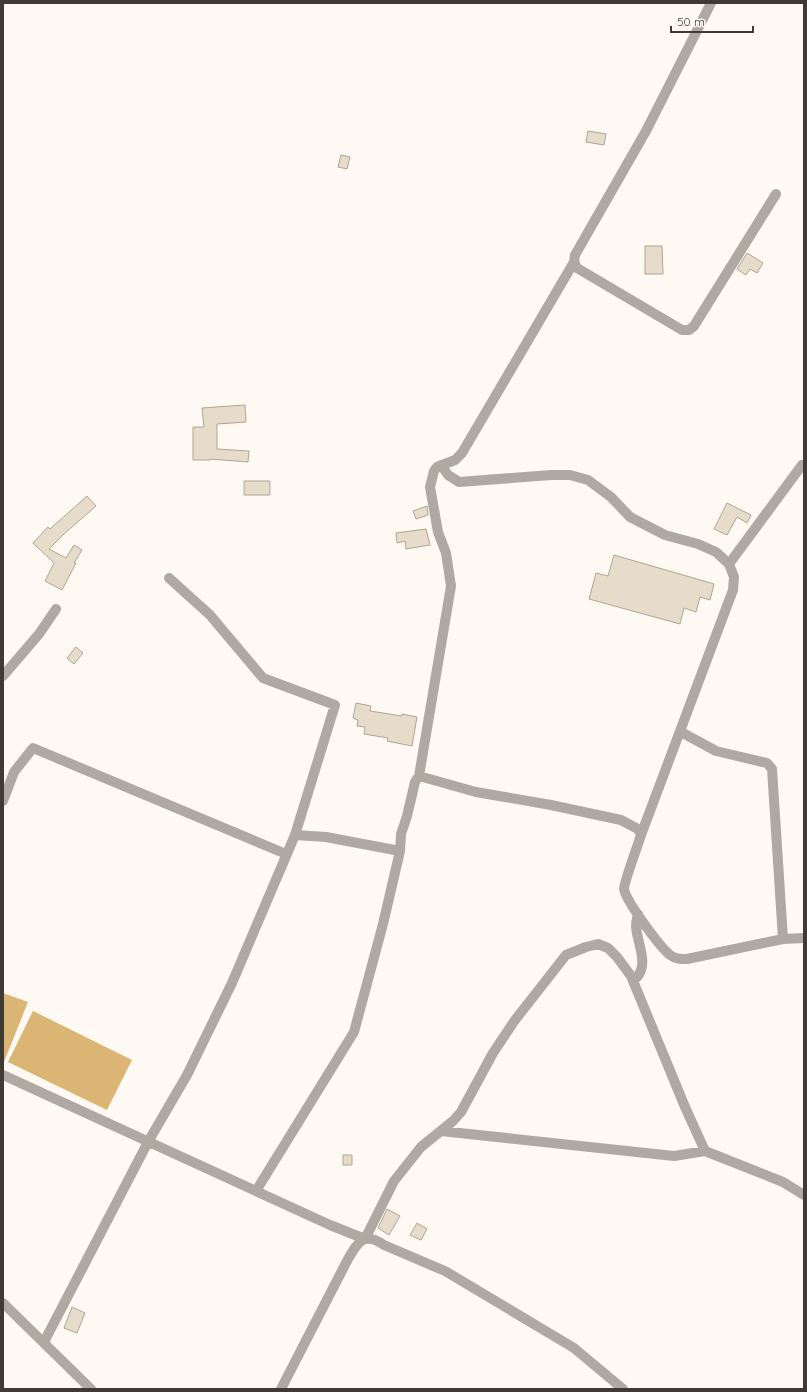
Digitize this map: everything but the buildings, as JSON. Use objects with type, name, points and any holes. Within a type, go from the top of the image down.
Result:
[{"type":"street","points":[[256,1192],[354,1032],[383,924],[400,851],[401,834],[415,782],[419,776],[451,586],[446,554],[438,532],[430,487],[434,471],[441,465],[455,460],[462,453],[574,262],[575,255],[646,130],[711,3]]},
{"type":"street","points":[[574,262],[577,268],[682,330],[689,330],[694,326],[776,194]]},
{"type":"street","points":[[441,465],[448,475],[459,482],[551,475],[570,475],[588,480],[611,497],[630,517],[666,535],[698,544],[716,552],[729,564],[734,577],[733,590],[681,732],[641,835],[624,888],[630,902],[638,914],[670,956],[677,959],[687,959],[783,939],[804,938]]},
{"type":"street","points":[[729,564],[802,465],[804,466]]},
{"type":"street","points":[[44,1342],[148,1142],[187,1075],[232,983],[295,835],[335,705],[264,678],[210,615],[169,578]]},
{"type":"street","points":[[3,676],[39,634],[56,609]]},
{"type":"street","points":[[681,732],[716,751],[767,763],[772,769],[783,939]]},
{"type":"street","points":[[3,802],[14,772],[34,748],[286,854]]},
{"type":"street","points":[[419,776],[476,792],[551,805],[621,820],[638,829],[641,835]]},
{"type":"street","points":[[295,835],[326,837],[400,851]]},
{"type":"street","points":[[630,976],[637,977],[640,974],[642,966],[636,926],[638,914]]},
{"type":"street","points":[[281,1389],[356,1244],[365,1239],[394,1180],[421,1147],[461,1112],[493,1053],[515,1020],[566,955],[598,944],[608,948],[617,957],[630,976],[685,1107],[706,1151]]},
{"type":"street","points":[[3,1075],[330,1225],[365,1239],[375,1239],[384,1245],[452,1275],[574,1348],[624,1389]]},
{"type":"street","points":[[441,1131],[674,1156],[706,1151],[783,1182],[804,1195]]},
{"type":"street","points":[[4,1307],[44,1342],[91,1389]]},
{"type":"shaded area","points":[[3,993],[28,1002],[4,1062],[3,1061]]},
{"type":"shaded area","points":[[33,1011],[132,1060],[107,1110],[8,1062]]}]
